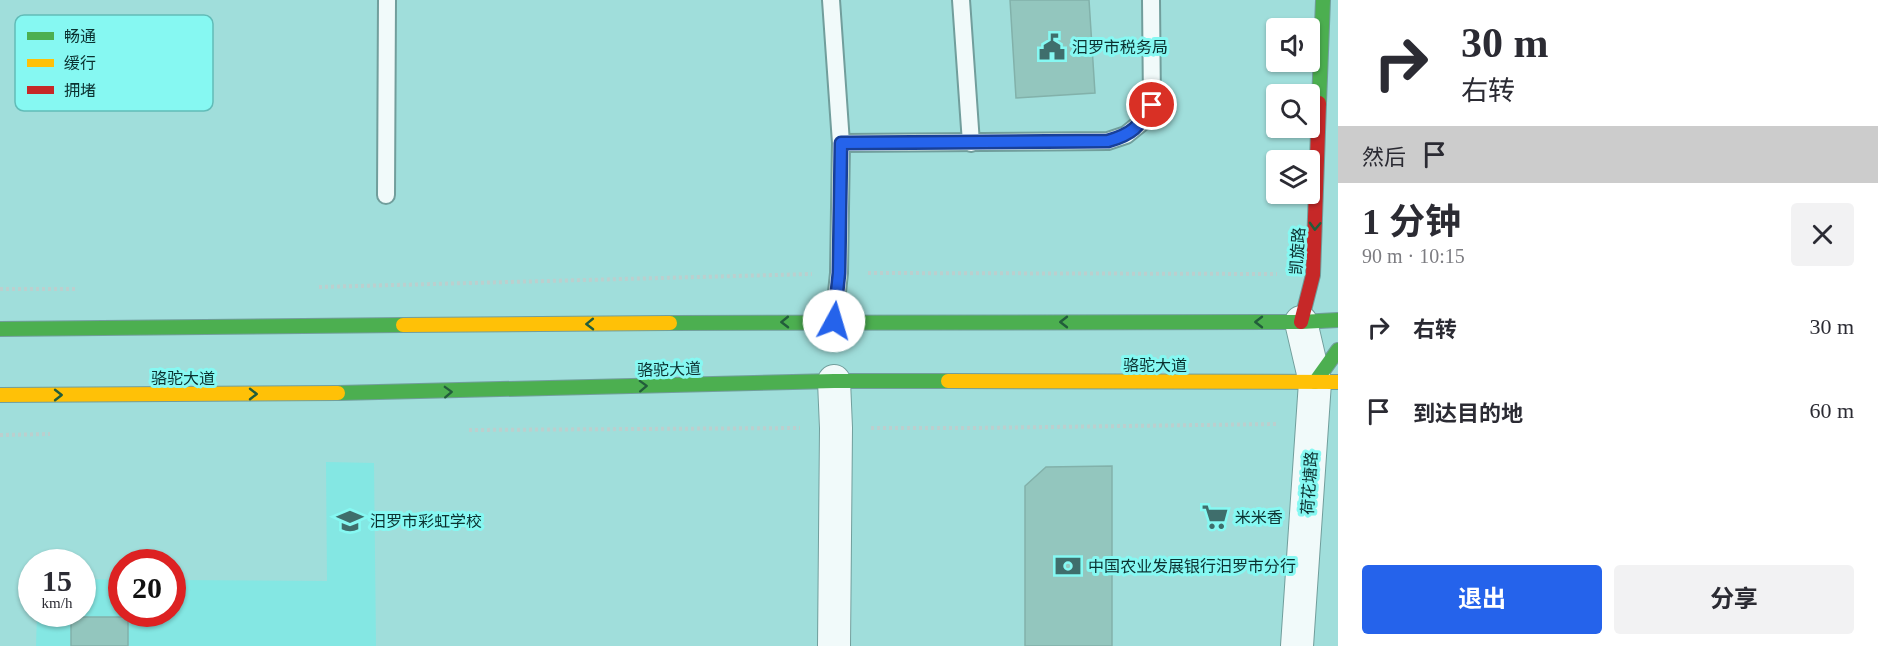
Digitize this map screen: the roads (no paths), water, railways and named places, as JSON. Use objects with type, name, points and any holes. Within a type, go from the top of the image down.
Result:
[{"type":"main road","name":"凯旋路","points":[[1301,322],[1313,274],[1323,0]]},
{"type":"main road","points":[[0,329],[834,321],[1301,322],[1338,320]]},
{"type":"main road","points":[[1327,382],[1338,350]]},
{"type":"main road","name":"骆驼大道","points":[[0,395],[398,393],[834,381],[1327,382]]},
{"type":"street","name":"荷花塘路","points":[[1297,646],[1313,423],[1327,382],[1301,322]]},
{"type":"street","points":[[834,381],[836,428],[834,646]]},
{"type":"lane","points":[[386,195],[387,0]]},
{"type":"lane","points":[[831,0],[841,143],[839,273],[834,321]]},
{"type":"lane","points":[[961,0],[971,143]]},
{"type":"lane","points":[[841,143],[1108,141],[1126,135],[1142,122],[1152,105],[1151,0]]},
{"type":"place","name":"汨罗市税务局","points":[[1052,47]]},
{"type":"place","name":"米米香","points":[[1215,517]]},
{"type":"place","name":"汨罗市彩虹学校","points":[[350,521]]},
{"type":"place","name":"中国农业发展银行汨罗市分行","points":[[1068,566]]}]
